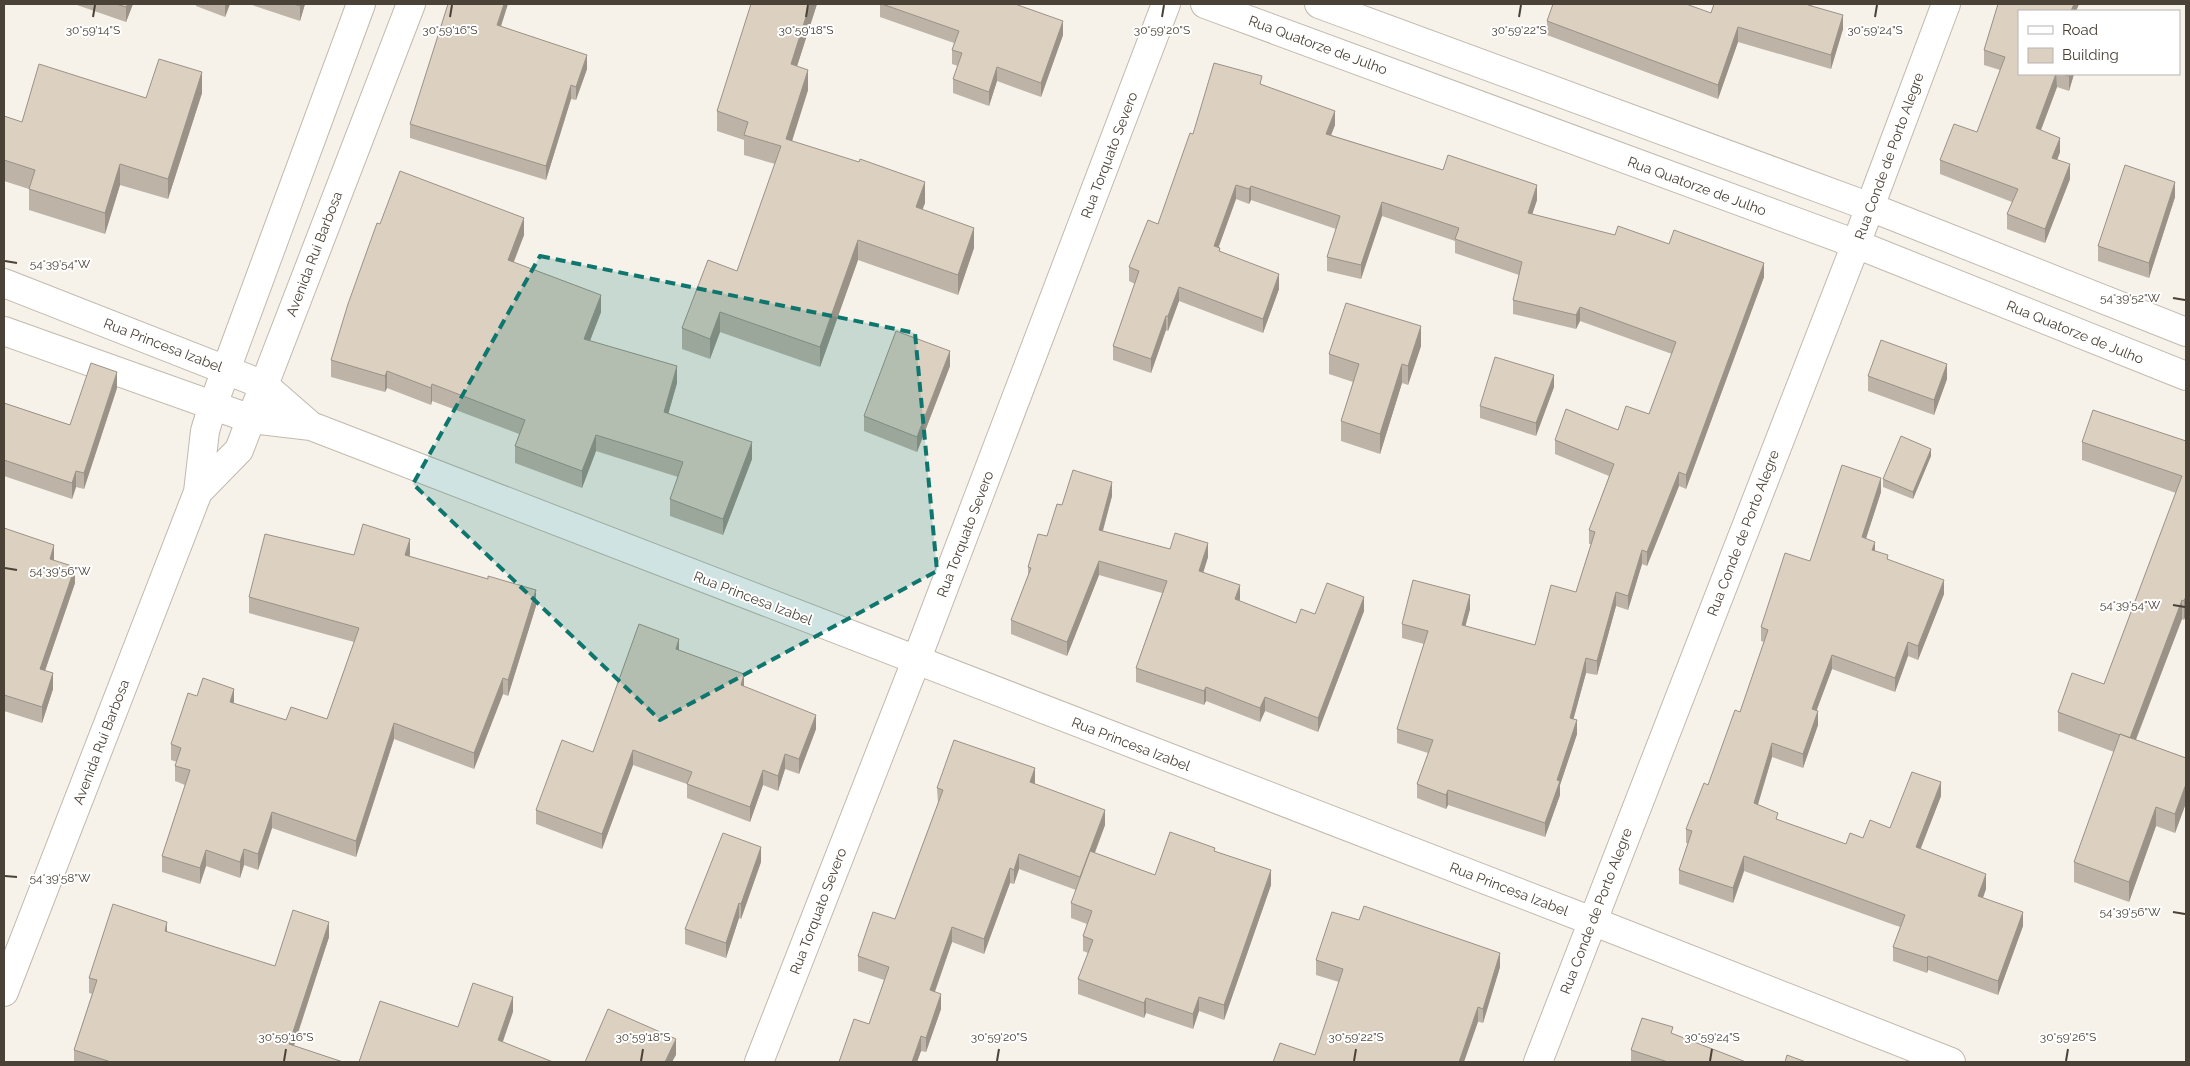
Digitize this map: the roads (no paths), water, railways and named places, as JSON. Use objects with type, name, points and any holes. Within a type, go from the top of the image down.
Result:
[{"type":"street","name":"Avenida Rui Barbosa","points":[[4,992],[198,492],[205,431],[213,405],[361,4]]},
{"type":"street","name":"Avenida Rui Barbosa","points":[[198,492],[239,450],[410,4]]},
{"type":"street","name":"Rua Torquato Severo","points":[[759,1062],[916,661],[1166,4]]},
{"type":"street","name":"Rua Quatorze de Julho","points":[[1205,4],[1856,244],[2186,376]]},
{"type":"street","points":[[1319,4],[1870,207],[2186,332]]},
{"type":"street","name":"Rua Conde de Porto Alegre","points":[[1538,1062],[1856,244],[1946,4]]},
{"type":"street","name":"Rua Princesa Izabel","points":[[4,284],[264,385],[311,426]]},
{"type":"street","name":"Rua Princesa Izabel","points":[[4,330],[251,419],[311,426],[1592,921],[1951,1062]]}]
